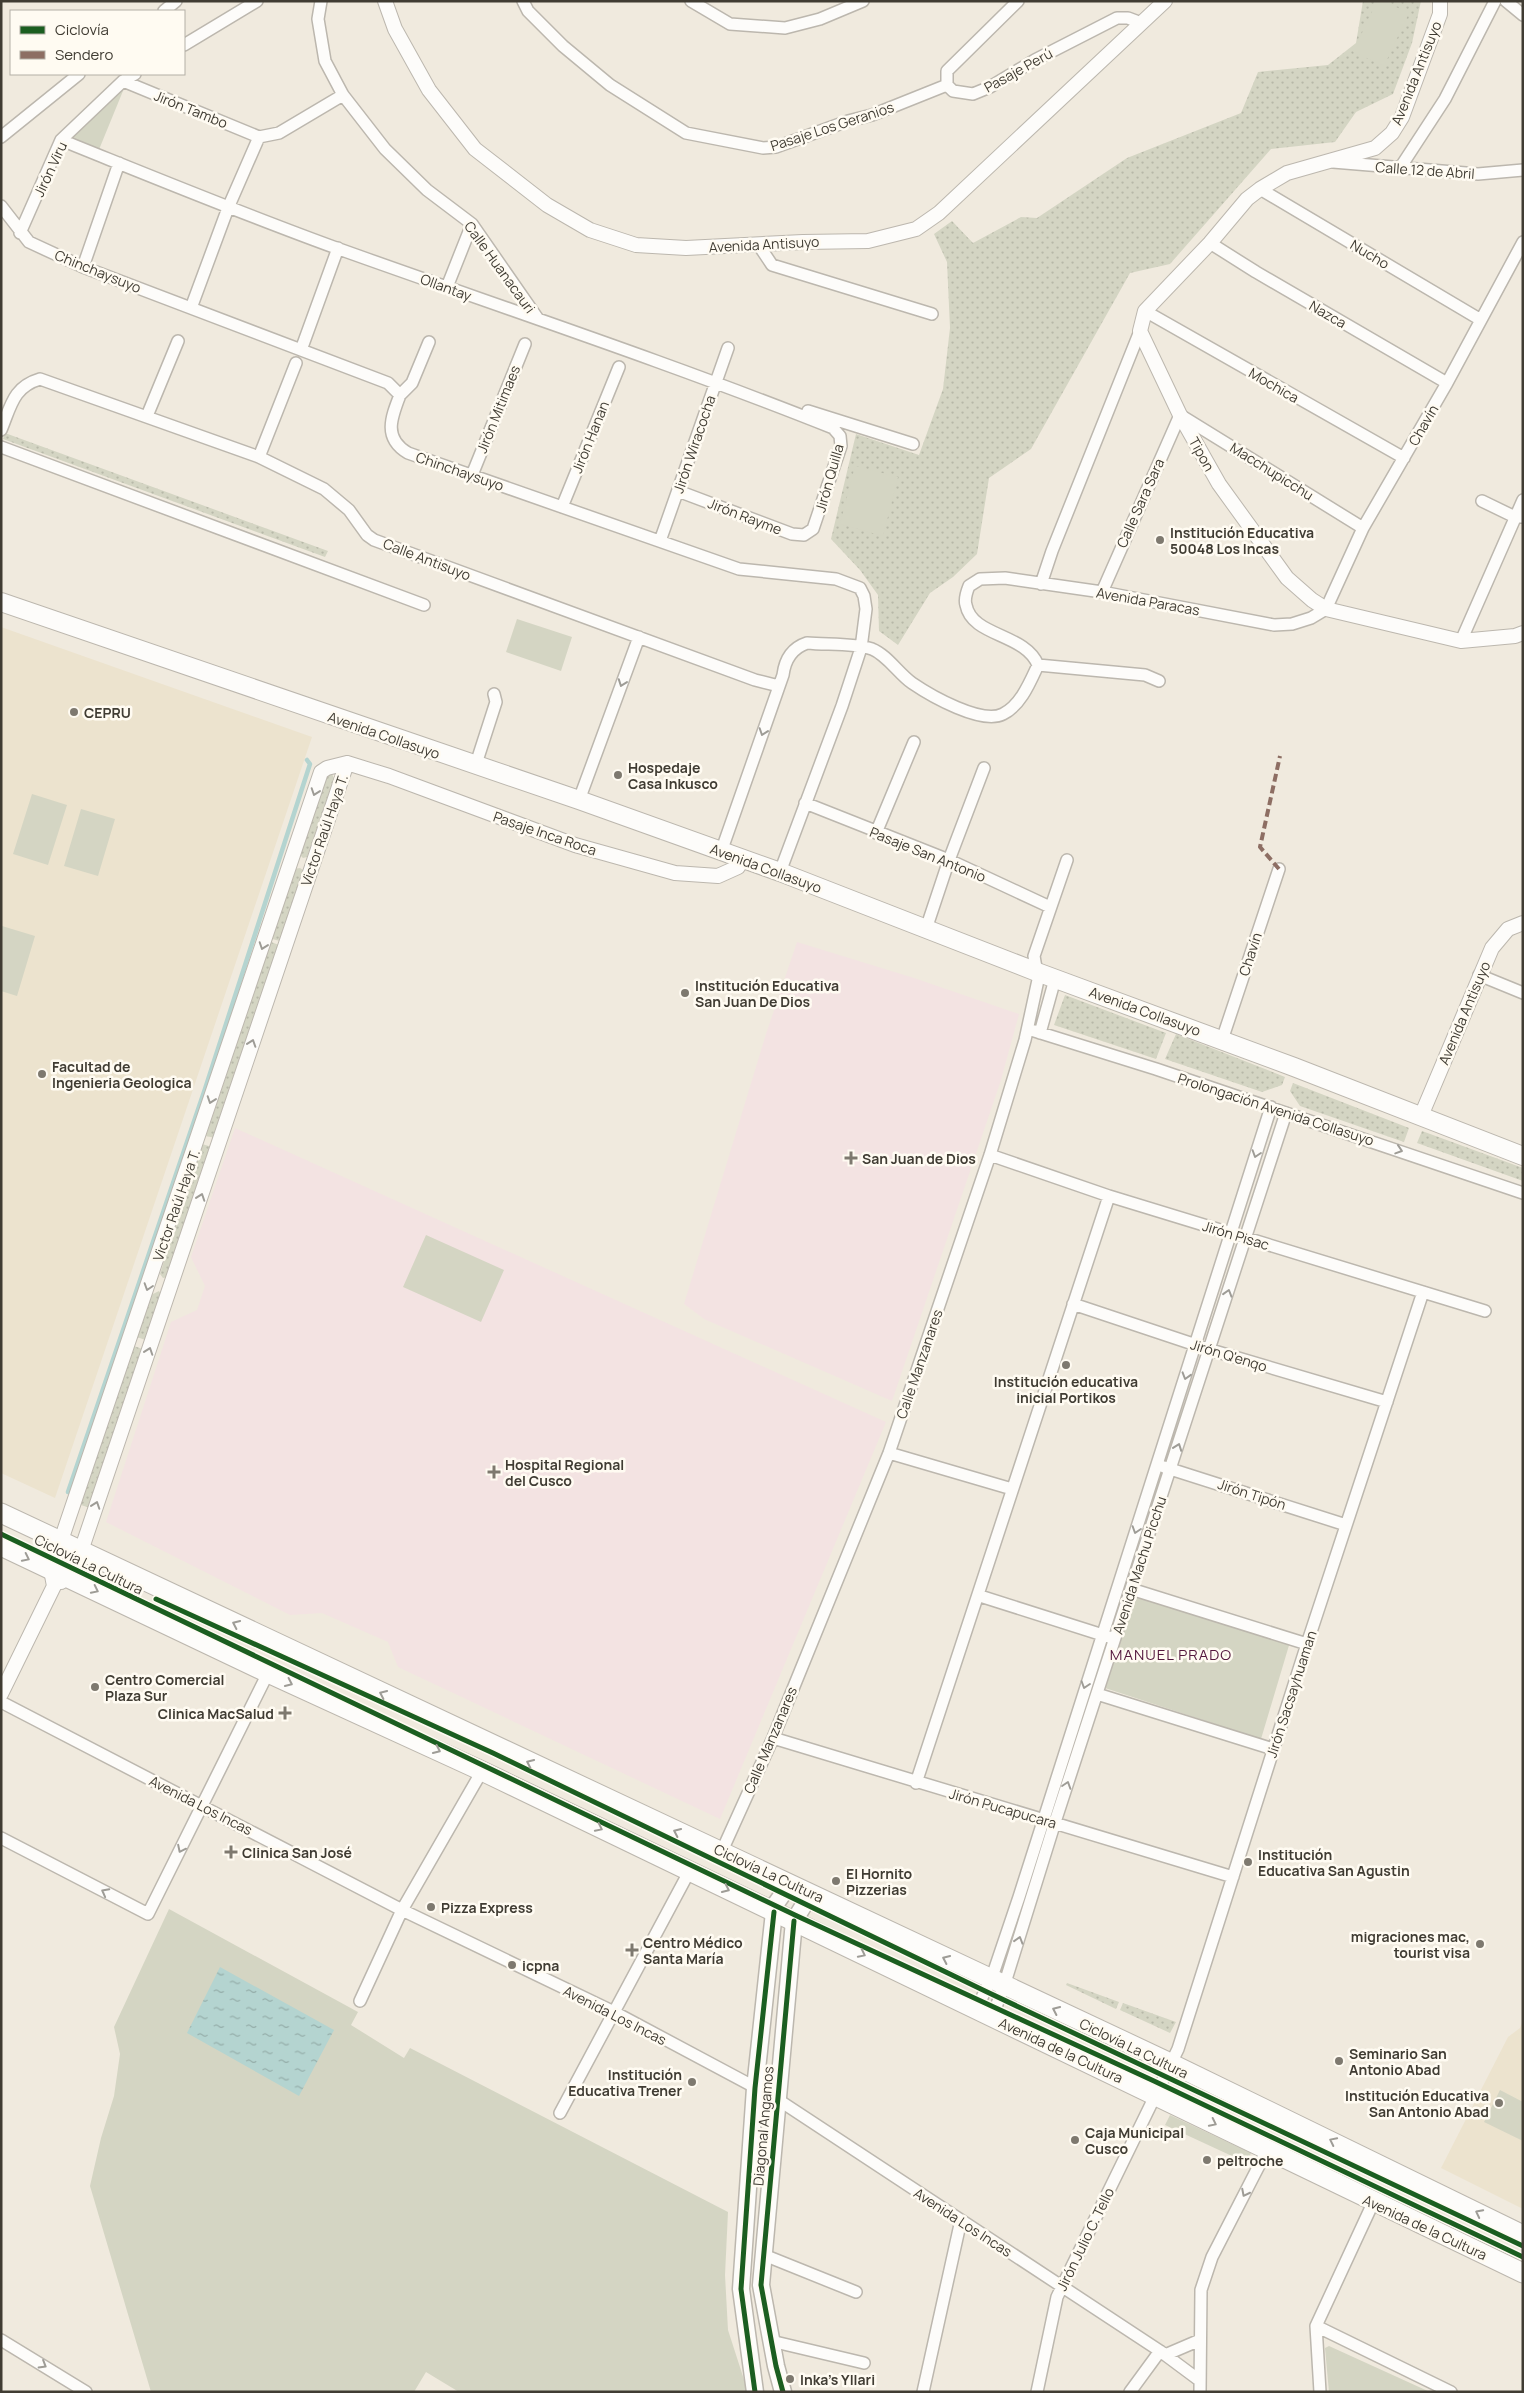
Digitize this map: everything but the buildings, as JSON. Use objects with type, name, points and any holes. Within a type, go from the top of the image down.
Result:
[{"type":"highway","points":[[1,1513],[1172,2065],[1523,2234]]},
{"type":"highway","name":"Avenida de la Cultura","points":[[1,1546],[58,1578],[482,1771],[1523,2273]]},
{"type":"main road","name":"Avenida Collasuyo","points":[[1,602],[475,766],[579,800],[742,860],[780,872],[1055,979],[1222,1040],[1523,1156]]},
{"type":"main road","name":"Diagonal Angamos","points":[[755,2392],[752,2383],[741,2289],[755,2088],[774,1912],[775,1905],[789,1885]]},
{"type":"main road","name":"Diagonal Angamos","points":[[784,2392],[776,2366],[762,2285],[794,1921],[810,1895]]},
{"type":"street","points":[[165,10],[176,1]]},
{"type":"street","points":[[185,44],[257,1]]},
{"type":"street","name":"Calle Huanacauri","points":[[321,1],[318,19],[325,61],[343,95],[385,150],[426,190],[472,224],[538,319]]},
{"type":"street","name":"Avenida Antisuyo","points":[[385,1],[395,29],[429,90],[475,150],[547,205],[590,230],[636,244],[686,248],[868,241],[916,230],[939,213],[1165,1]]},
{"type":"street","name":"Pasaje Los Geranios","points":[[523,1],[528,11],[563,46],[610,85],[686,133],[763,148],[776,147],[828,127],[872,115],[947,85]]},
{"type":"street","points":[[691,1],[730,24],[785,28],[820,19],[863,1]]},
{"type":"street","points":[[947,85],[947,71],[1018,1]]},
{"type":"street","name":"Avenida Antisuyo","points":[[1328,161],[1375,148],[1392,133],[1402,117],[1440,14],[1440,1]]},
{"type":"street","points":[[1400,168],[1445,98],[1495,1]]},
{"type":"street","points":[[1506,1],[1523,15]]},
{"type":"street","name":"Pasaje Perú","points":[[947,85],[953,91],[973,94],[990,87],[1035,60],[1117,18],[1128,18],[1136,21],[1137,27]]},
{"type":"street","points":[[1,137],[78,75]]},
{"type":"street","name":"Jirón Viru","points":[[20,233],[60,140],[123,81],[133,75]]},
{"type":"street","name":"Jirón Tambo","points":[[123,81],[259,137]]},
{"type":"street","points":[[191,308],[228,208],[259,137],[279,133],[343,95]]},
{"type":"street","name":"Ollantay","points":[[60,140],[169,182],[228,208],[716,381],[833,428]]},
{"type":"street","points":[[1041,584],[1052,551],[1140,331],[1145,311],[1210,242],[1247,199],[1287,173],[1328,161]]},
{"type":"street","name":"Calle 12 de Abril","points":[[1328,161],[1478,174],[1523,170]]},
{"type":"street","points":[[83,267],[119,163]]},
{"type":"street","name":"Nucho","points":[[1260,189],[1481,320]]},
{"type":"street","name":"Chinchaysuyo","points":[[1,206],[20,233],[29,242],[83,267],[388,383],[400,396],[389,426],[396,443],[408,453],[743,570],[836,579],[860,588],[864,596],[866,609],[861,648]]},
{"type":"street","points":[[447,287],[472,224]]},
{"type":"street","name":"Nazca","points":[[1210,242],[1256,272],[1447,383]]},
{"type":"street","name":"Chavín","points":[[1326,609],[1363,528],[1447,383],[1523,242]]},
{"type":"street","points":[[758,244],[772,265],[932,314]]},
{"type":"street","points":[[301,350],[338,248]]},
{"type":"street","name":"Mochica","points":[[1145,311],[1404,458]]},
{"type":"street","name":"Tipon","points":[[1140,331],[1180,415],[1219,484],[1287,578],[1312,600],[1326,609],[1461,641],[1515,636],[1523,633]]},
{"type":"street","points":[[148,416],[178,341]]},
{"type":"street","points":[[400,396],[412,383],[429,342]]},
{"type":"street","name":"Jirón Mitimaes","points":[[472,475],[525,344]]},
{"type":"street","name":"Jirón Wiracocha","points":[[660,541],[728,348]]},
{"type":"street","points":[[259,457],[296,363]]},
{"type":"street","name":"Jirón Hanan","points":[[562,507],[619,367]]},
{"type":"street","name":"Calle Antisuyo","points":[[1,430],[18,390],[26,383],[40,379],[259,457],[324,489],[350,510],[367,535],[374,540],[779,686]]},
{"type":"street","points":[[716,381],[913,444]]},
{"type":"street","name":"Macchupicchu","points":[[1180,415],[1363,528]]},
{"type":"street","name":"Calle Sara Sara","points":[[1102,592],[1180,415]]},
{"type":"street","name":"Jirón Quilla","points":[[814,529],[840,446],[840,436],[833,428]]},
{"type":"street","points":[[1,447],[424,605]]},
{"type":"street","name":"Jirón Rayme","points":[[678,491],[792,534],[804,534],[814,529]]},
{"type":"street","points":[[1461,641],[1519,517],[1523,500]]},
{"type":"street","points":[[1482,501],[1519,517]]},
{"type":"street","name":"Avenida Paracas","points":[[1038,665],[1034,656],[1024,646],[983,627],[971,615],[966,604],[969,586],[980,579],[1005,578],[1102,592],[1274,625],[1292,624],[1310,618],[1326,609]]},
{"type":"street","points":[[579,800],[639,637]]},
{"type":"street","points":[[721,852],[779,686],[784,665],[797,646],[807,643],[861,648],[877,652],[912,683],[955,707],[994,717],[1005,713],[1022,696],[1038,665],[1145,675],[1159,681]]},
{"type":"street","points":[[780,872],[842,706],[861,648]]},
{"type":"street","points":[[475,766],[496,702],[494,694]]},
{"type":"street","points":[[876,833],[914,742]]},
{"type":"street","name":"Pasaje Inca Roca","points":[[347,763],[389,776],[575,845],[675,873],[718,876],[738,867],[742,860]]},
{"type":"street","name":"Victor Raúl Haya T.","points":[[58,1578],[61,1542],[322,772],[327,768],[347,763]]},
{"type":"street","name":"Victor Raúl Haya T.","points":[[58,1578],[81,1551],[347,763]]},
{"type":"street","points":[[926,929],[949,860],[984,768]]},
{"type":"street","name":"Pasaje San Antonio","points":[[805,803],[876,833],[949,860],[1050,907]]},
{"type":"street","points":[[292,860],[312,867]]},
{"type":"street","name":"Calle Manzanares","points":[[721,1853],[773,1738],[889,1453],[990,1155],[1028,1029],[1038,980],[1034,956],[1067,860]]},
{"type":"street","name":"Chavín","points":[[1222,1040],[1279,869]]},
{"type":"street","name":"Avenida Antisuyo","points":[[1421,1116],[1492,948],[1508,929],[1523,923]]},
{"type":"street","points":[[1479,975],[1523,993]]},
{"type":"street","points":[[1040,1033],[1055,979]]},
{"type":"street","name":"Prolongación Avenida Collasuyo","points":[[1028,1029],[1523,1193]]},
{"type":"street","name":"Avenida Machu Picchu","points":[[984,2013],[997,1983],[1042,1818],[1196,1345],[1229,1233],[1271,1108]]},
{"type":"street","name":"Avenida Machu Picchu","points":[[984,2013],[997,1983],[1055,1822],[1170,1468],[1211,1350],[1244,1238],[1286,1113]]},
{"type":"street","name":"Jirón Pisac","points":[[990,1155],[1110,1196],[1484,1311]]},
{"type":"street","points":[[916,1783],[980,1596],[1012,1489],[1072,1304],[1110,1196]]},
{"type":"street","name":"Jirón Sacsayhuaman","points":[[1157,2095],[1172,2065],[1234,1877],[1307,1644],[1423,1292]]},
{"type":"street","name":"Jirón Q'enqo","points":[[1072,1304],[1211,1350],[1387,1402]]},
{"type":"street","points":[[889,1453],[1012,1489]]},
{"type":"street","name":"Jirón Tipón","points":[[1157,1465],[1346,1525]]},
{"type":"street","points":[[1,1694],[58,1578]]},
{"type":"street","points":[[1131,1589],[1307,1644]]},
{"type":"street","points":[[980,1596],[1116,1639]]},
{"type":"street","points":[[1,1838],[148,1914],[268,1673]]},
{"type":"street","points":[[1097,1694],[1273,1749]]},
{"type":"street","name":"Avenida Los Incas","points":[[1,1702],[402,1910],[614,2012],[777,2099],[1163,2353],[1200,2386]]},
{"type":"street","name":"Jirón Pucapucara","points":[[773,1738],[916,1783],[1042,1818],[1234,1877]]},
{"type":"street","points":[[360,2001],[402,1910],[482,1771]]},
{"type":"street","points":[[560,2113],[689,1872]]},
{"type":"street","name":"Jirón Julio C. Tello","points":[[1037,2392],[1056,2297],[1157,2095]]},
{"type":"street","points":[[1200,2386],[1201,2290],[1212,2257],[1267,2150]]},
{"type":"street","points":[[1320,2392],[1316,2326],[1373,2202]]},
{"type":"street","points":[[923,2392],[961,2220]]},
{"type":"street","points":[[764,2255],[856,2292]]},
{"type":"street","points":[[1316,2326],[1448,2391]]},
{"type":"street","points":[[1,2340],[86,2392]]},
{"type":"street","points":[[1130,2392],[1163,2353],[1200,2340]]},
{"type":"street","points":[[771,2341],[864,2363]]},
{"type":"shaded area","points":[[1,627],[312,737],[55,1498],[1,1473]]},
{"type":"shaded area","name":"San Juan de Dios","points":[[797,942],[914,978],[1019,1014],[1001,1080],[892,1401],[704,1319],[684,1304],[766,1034]]},
{"type":"shaded area","name":"Hospital Regional del Cusco","points":[[235,1128],[886,1422],[720,1819],[398,1667],[388,1642],[322,1613],[290,1615],[106,1522],[171,1322],[197,1310],[205,1286],[191,1257]]},
{"type":"shaded area","name":"Institución Educativa San Antonio Abad","points":[[1523,2020],[1523,2209],[1441,2168],[1508,2037],[1520,2028]]},
{"type":"green space","points":[[1363,1],[1421,1],[1412,43],[1393,94],[1356,112],[1335,142],[1271,149],[1170,264],[1130,273],[1031,449],[989,478],[977,554],[953,577],[930,593],[898,645],[879,631],[878,595],[860,570],[831,539],[856,434],[919,455],[943,389],[950,328],[947,262],[934,234],[952,221],[973,243],[1021,217],[1037,218],[1127,158],[1241,113],[1258,72],[1328,65],[1356,43]]},
{"type":"green space","points":[[1377,1],[1383,1],[1409,13],[1384,66],[1353,52]]},
{"type":"green space","points":[[125,86],[98,152],[71,139],[71,135]]},
{"type":"green space","points":[[5,433],[328,551],[325,557],[3,439]]},
{"type":"green space","points":[[855,466],[898,477],[883,536],[840,524]]},
{"type":"green space","points":[[517,619],[572,637],[561,671],[506,652]]},
{"type":"green space","points":[[326,774],[332,774],[334,778],[307,857],[303,858],[300,855]]},
{"type":"green space","points":[[32,794],[67,805],[48,865],[13,854]]},
{"type":"green space","points":[[81,809],[115,819],[98,876],[64,866]]},
{"type":"green space","points":[[300,868],[303,870],[280,941],[272,939],[296,869]]},
{"type":"green space","points":[[2,926],[35,936],[17,996],[1,991]]},
{"type":"green space","points":[[271,942],[279,945],[215,1138],[206,1136]]},
{"type":"green space","points":[[1065,995],[1166,1033],[1156,1059],[1054,1025]]},
{"type":"green space","points":[[1176,1034],[1285,1077],[1282,1085],[1262,1092],[1165,1059]]},
{"type":"green space","points":[[1293,1083],[1409,1128],[1404,1142],[1300,1106],[1290,1091]]},
{"type":"green space","points":[[1422,1131],[1523,1168],[1523,1181],[1417,1143]]},
{"type":"green space","points":[[202,1144],[212,1147],[169,1277],[163,1278],[160,1274]]},
{"type":"green space","points":[[426,1235],[504,1270],[481,1322],[403,1287]]},
{"type":"green space","points":[[159,1291],[163,1298],[148,1341],[137,1337],[151,1295]]},
{"type":"green space","points":[[134,1346],[145,1350],[90,1508],[81,1505]]},
{"type":"green space","points":[[1134,1593],[1290,1642],[1261,1739],[1105,1688]]},
{"type":"green space","points":[[169,1909],[358,2012],[351,2025],[404,2058],[410,2048],[728,2212],[725,2275],[728,2330],[748,2392],[459,2392],[426,2372],[414,2392],[151,2392],[90,2186],[101,2138],[114,2096],[120,2054],[114,2027]]},
{"type":"green space","points":[[1067,1983],[1119,2002],[1116,2009],[1066,1985]]},
{"type":"green space","points":[[1123,2003],[1176,2022],[1170,2033],[1120,2010]]},
{"type":"green space","points":[[1500,2090],[1523,2102],[1523,2141],[1484,2122]]},
{"type":"green space","points":[[1170,2115],[1251,2153],[1247,2163],[1165,2125]]},
{"type":"green space","points":[[1329,2346],[1430,2392],[1329,2392],[1325,2348]]},
{"type":"water","points":[[220,1967],[334,2030],[299,2096],[187,2033]]},
{"type":"waterway","points":[[68,1492],[205,1089],[310,764],[307,760]]},
{"type":"marked path","points":[[1279,869],[1260,847],[1280,756]]},
{"type":"cycle path","name":"Ciclovía La Cultura","points":[[1,1534],[797,1916],[1154,2081],[1523,2257]]},
{"type":"cycle path","name":"Ciclovía La Cultura","points":[[156,1599],[493,1753],[985,1991],[1523,2246]]},
{"type":"cycle path","points":[[755,2392],[741,2289],[755,2088],[774,1912]]},
{"type":"cycle path","points":[[783,2392],[776,2366],[761,2285],[794,1921]]},
{"type":"place","name":"Institución Educativa 50048 Los Incas","points":[[1160,540]]},
{"type":"place","name":"CEPRU","points":[[74,712]]},
{"type":"place","name":"Hospedaje Casa Inkusco","points":[[618,775]]},
{"type":"place","name":"Institución Educativa San Juan De Dios","points":[[685,993]]},
{"type":"place","name":"Facultad de Ingenieria Geologica","points":[[42,1074]]},
{"type":"place","name":"San Juan de Dios","points":[[851,1158]]},
{"type":"place","name":"Institución educativa inicial Portikos","points":[[1066,1365]]},
{"type":"place","name":"Hospital Regional del Cusco","points":[[494,1472]]},
{"type":"place","name":"Centro Comercial Plaza Sur","points":[[95,1687]]},
{"type":"place","name":"Clinica MacSalud","points":[[285,1713]]},
{"type":"place","name":"Clinica San José","points":[[231,1852]]},
{"type":"place","name":"Institución Educativa San Agustin","points":[[1248,1862]]},
{"type":"place","name":"El Hornito Pizzerias","points":[[836,1881]]},
{"type":"place","name":"Pizza Express","points":[[431,1907]]},
{"type":"place","name":"migraciones mac, tourist visa","points":[[1480,1944]]},
{"type":"place","name":"Centro Médico Santa María","points":[[632,1950]]},
{"type":"place","name":"icpna","points":[[512,1965]]},
{"type":"place","name":"Seminario San Antonio Abad","points":[[1339,2061]]},
{"type":"place","name":"Institución Educativa Trener","points":[[692,2082]]},
{"type":"place","name":"Institución Educativa San Antonio Abad","points":[[1499,2103]]},
{"type":"place","name":"Caja Municipal Cusco","points":[[1075,2140]]},
{"type":"place","name":"peltroche","points":[[1207,2160]]},
{"type":"place","name":"Inka's Yllari","points":[[790,2379]]},
{"type":"district","name":"MANUEL PRADO","points":[[1171,1654]]}]
